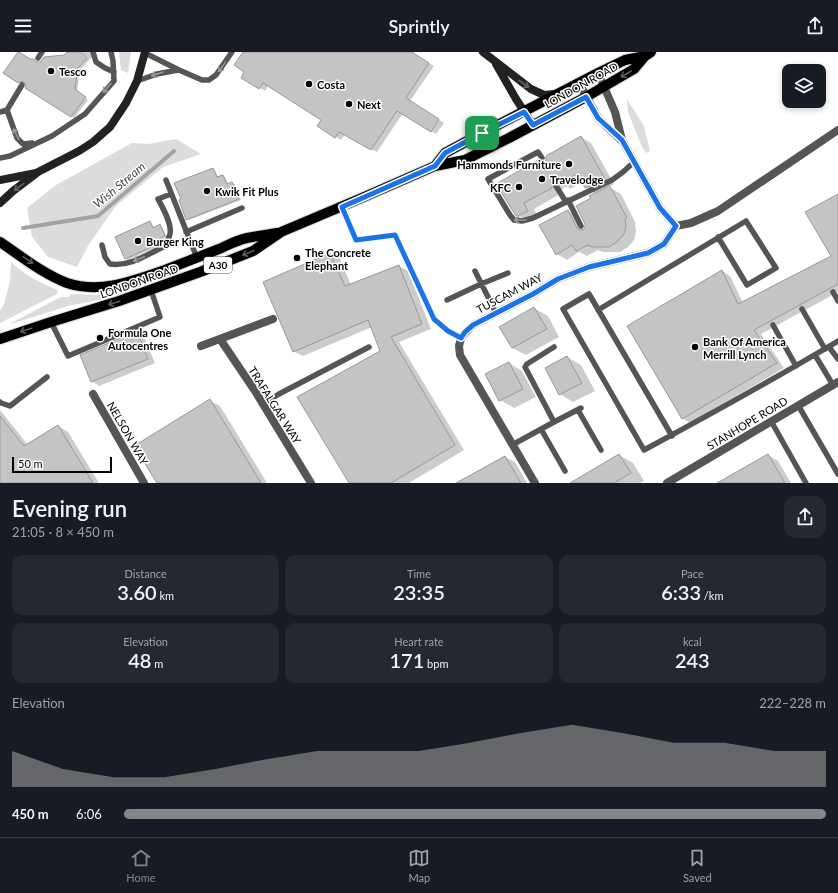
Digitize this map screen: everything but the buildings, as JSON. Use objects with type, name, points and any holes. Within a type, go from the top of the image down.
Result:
[{"type":"main road","name":"LONDON ROAD","points":[[435,166],[445,153],[482,133],[625,60],[648,54]]},
{"type":"main road","name":"LONDON ROAD","points":[[0,339],[151,290],[253,251],[281,232],[435,166],[465,160],[604,87],[634,69],[648,54]]},
{"type":"main road","name":"LONDON ROAD","points":[[0,242],[52,276],[67,283],[83,286],[104,287],[124,284],[197,258],[246,238],[281,232]]},
{"type":"street","points":[[483,52],[531,89],[544,95],[557,94]]},
{"type":"street","points":[[0,203],[38,172],[79,151],[93,142],[110,127],[126,103],[137,81],[145,53]]},
{"type":"street","points":[[495,61],[533,125]]},
{"type":"street","points":[[598,73],[615,112],[622,140],[660,208],[676,226],[691,223],[718,211],[838,130]]},
{"type":"street","points":[[579,83],[598,118],[622,140]]},
{"type":"street","points":[[0,180],[38,172]]},
{"type":"street","name":"TUSCAM WAY","points":[[461,338],[473,325],[533,294],[558,279],[589,267],[648,253],[664,244],[676,226]]},
{"type":"street","points":[[201,346],[273,319]]},
{"type":"street","points":[[461,338],[459,346],[460,355],[534,483]]},
{"type":"street","name":"TRAFALGAR WAY","points":[[220,339],[255,391],[310,483]]},
{"type":"street","name":"STANHOPE ROAD","points":[[667,483],[835,383]]},
{"type":"street","name":"NELSON WAY","points":[[93,394],[144,483]]},
{"type":"lane","points":[[38,58],[42,52]]},
{"type":"lane","points":[[93,52],[96,62],[114,72]]},
{"type":"lane","points":[[0,158],[10,156],[52,136],[85,114],[114,81],[111,52]]},
{"type":"lane","points":[[145,53],[178,70],[202,80],[209,80],[216,75],[232,52]]},
{"type":"lane","points":[[137,81],[157,74],[178,70]]},
{"type":"lane","points":[[0,112],[7,110],[22,85]]},
{"type":"lane","points":[[7,110],[17,138],[23,144],[36,143]]},
{"type":"lane","points":[[542,158],[538,152],[488,179],[514,220],[522,221],[533,218],[612,180],[634,162]]},
{"type":"lane","points":[[166,180],[197,258]]},
{"type":"lane","points":[[556,186],[582,226]]},
{"type":"lane","points":[[102,245],[105,257],[110,264],[117,265],[123,265],[143,258],[165,246],[170,235],[170,229],[158,199],[171,194]]},
{"type":"lane","points":[[342,207],[356,240],[395,235],[434,319],[448,331],[461,338]]},
{"type":"lane","points":[[186,232],[242,208]]},
{"type":"lane","points":[[598,310],[746,221],[776,268],[747,285],[718,238]]},
{"type":"lane","points":[[475,271],[496,313]]},
{"type":"lane","points":[[447,300],[481,284],[508,274]]},
{"type":"lane","points":[[51,322],[68,356],[160,317],[151,290]]},
{"type":"lane","points":[[833,292],[838,301]]},
{"type":"lane","points":[[672,436],[589,294],[563,309],[644,450],[672,436],[838,341]]},
{"type":"lane","points":[[802,309],[827,348],[838,359]]},
{"type":"lane","points":[[773,324],[796,366]]},
{"type":"lane","points":[[263,404],[279,394],[369,347]]},
{"type":"lane","points":[[554,347],[527,364],[525,367],[554,422]]},
{"type":"lane","points":[[815,355],[835,383]]},
{"type":"lane","points":[[0,402],[10,406],[47,377]]},
{"type":"lane","points":[[798,405],[838,474]]},
{"type":"lane","points":[[512,445],[580,409],[600,450]]},
{"type":"lane","points":[[771,421],[806,483]]},
{"type":"lane","points":[[541,429],[565,471]]},
{"type":"shaded area","points":[[119,52],[131,52],[128,73],[121,70]]},
{"type":"shaded area","points":[[627,99],[644,126],[650,151],[646,153],[642,147],[628,112]]},
{"type":"shaded area","points":[[176,139],[201,154],[163,167],[116,206],[89,244],[77,267],[48,257],[32,237],[27,208],[56,185],[132,143],[148,144]]},
{"type":"shaded area","points":[[11,262],[33,278],[58,290],[57,294],[0,323],[0,311],[4,304],[10,281]]},
{"type":"shaded area","points":[[70,294],[104,295],[104,299],[68,306],[11,324],[61,297],[69,297]]},
{"type":"waterway","name":"Wish Stream","points":[[23,228],[98,216],[174,151]]},
{"type":"place","name":"Tesco","points":[[51,71]]},
{"type":"place","name":"Costa","points":[[309,84]]},
{"type":"place","name":"Next","points":[[349,104]]},
{"type":"place","name":"Hammonds Furniture","points":[[569,164]]},
{"type":"place","name":"Travelodge","points":[[542,179]]},
{"type":"place","name":"KFC","points":[[519,187]]},
{"type":"place","name":"Kwik Fit Plus","points":[[207,191]]},
{"type":"place","name":"Burger King","points":[[138,241]]},
{"type":"place","name":"The Concrete Elephant","points":[[297,258]]},
{"type":"place","name":"Formula One Autocentres","points":[[100,338]]},
{"type":"place","name":"Bank Of America Merrill Lynch","points":[[695,347]]},
{"type":"route","points":[[586,97],[598,118],[622,140],[660,208],[676,226],[664,244],[648,253],[589,267],[558,279],[533,294],[473,325],[461,338],[448,331],[434,319],[395,235],[356,240],[342,207],[435,166],[445,153],[482,133],[524,112],[533,125],[586,97]]}]
